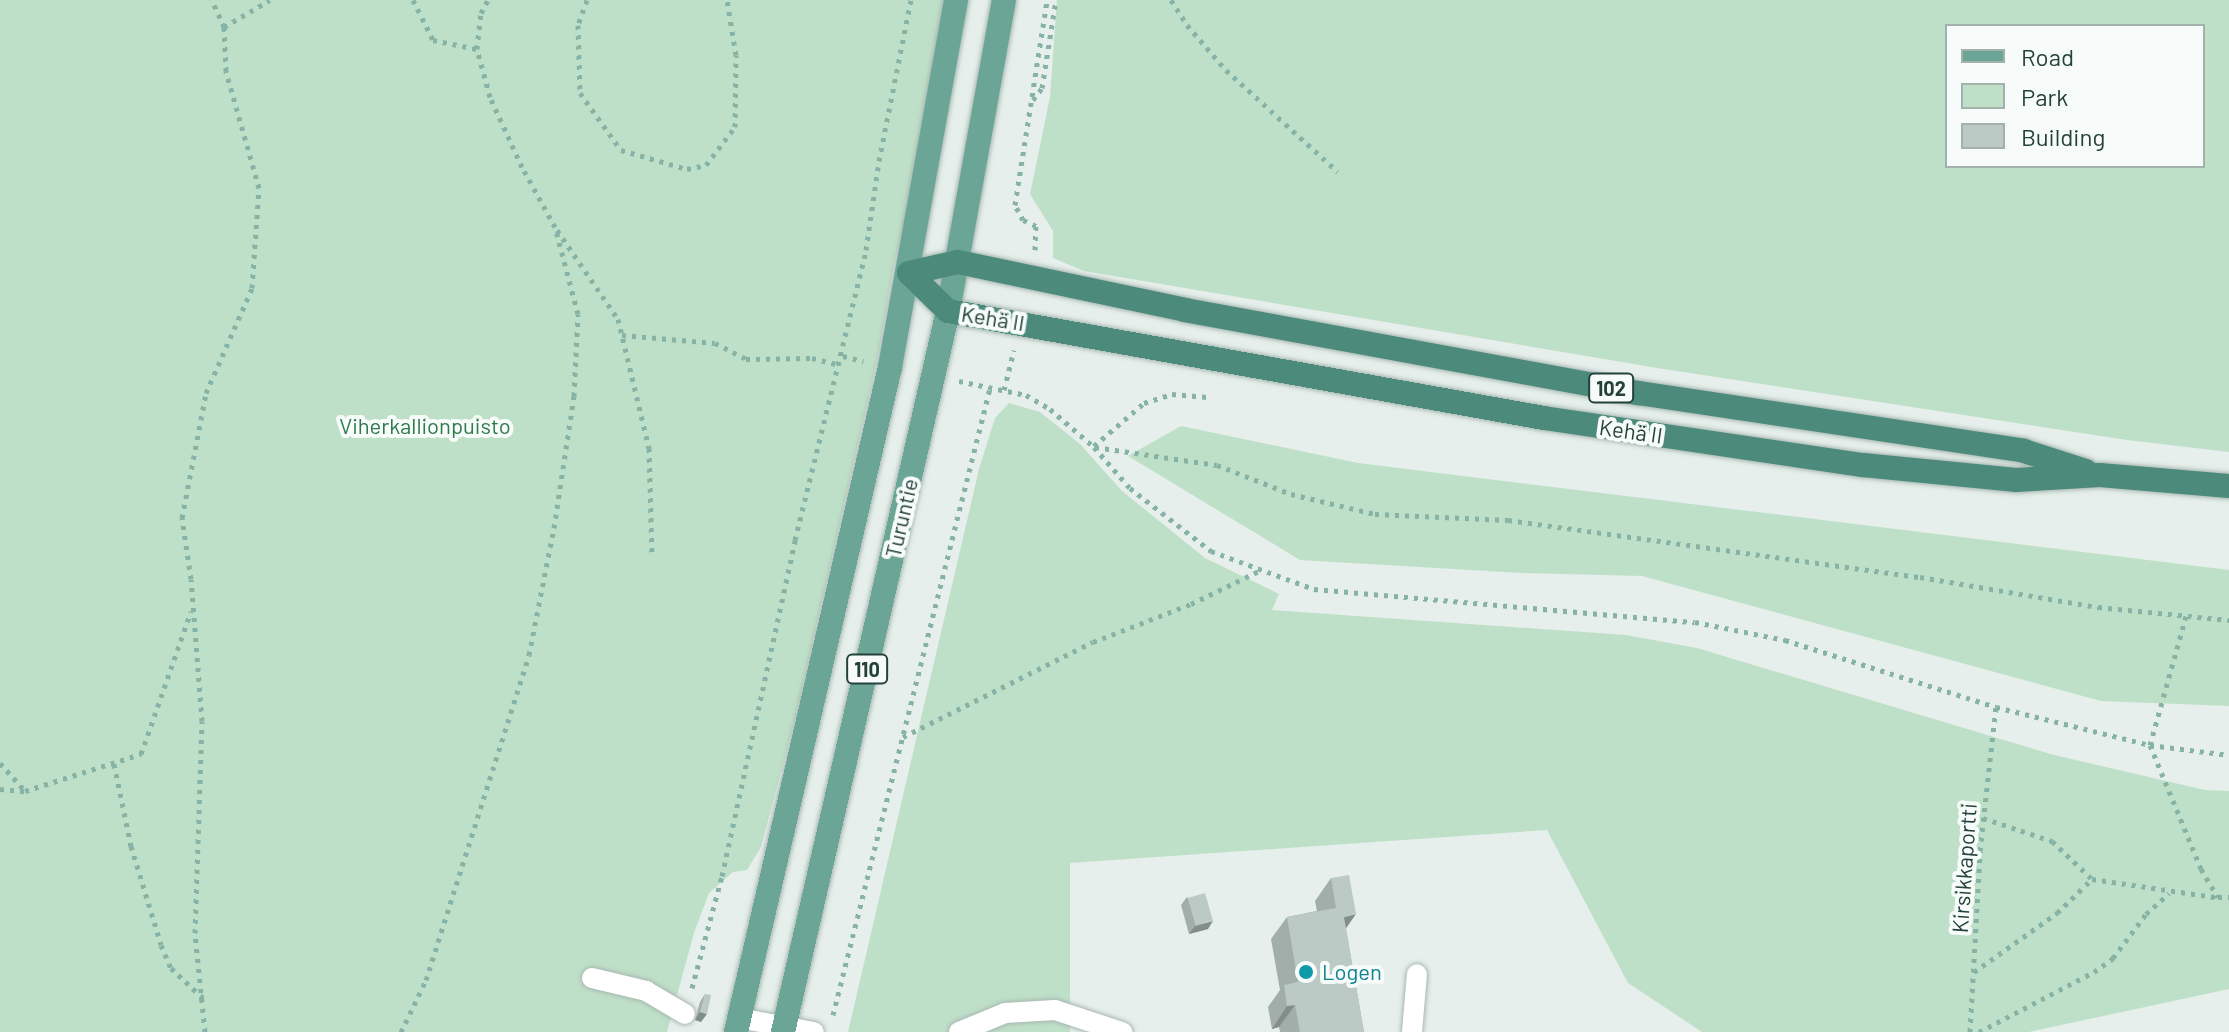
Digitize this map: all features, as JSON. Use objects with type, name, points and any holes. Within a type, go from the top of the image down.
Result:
[{"type":"highway","name":"Kehä II","points":[[909,273],[958,262],[1185,310],[1638,393],[2024,451],[2100,475]]},
{"type":"highway","name":"Kehä II","points":[[909,273],[948,311],[1544,418],[1863,465],[2016,480],[2100,475],[2229,486]]},
{"type":"main road","name":"Turuntie","points":[[737,1025],[909,273],[956,0]]},
{"type":"main road","name":"Turuntie","points":[[784,1029],[948,311],[1004,0]]},
{"type":"lane","points":[[1412,1032],[1417,974]]},
{"type":"lane","points":[[592,978],[646,991],[685,1014]]},
{"type":"lane","points":[[959,1032],[1005,1013],[1055,1010],[1122,1032]]},
{"type":"lane","points":[[737,1025],[814,1032]]},
{"type":"path","points":[[205,1032],[195,933],[202,721],[182,518],[206,393],[252,288],[259,188],[226,71],[224,27],[212,0]]},
{"type":"path","points":[[224,27],[270,0]]},
{"type":"path","points":[[413,0],[433,40],[477,49]]},
{"type":"path","points":[[488,0],[481,13],[477,49],[490,97],[522,167],[555,227],[618,319],[649,448],[652,554]]},
{"type":"path","points":[[587,0],[578,25],[580,93],[621,150],[687,169],[706,165],[735,127],[736,55],[727,0]]},
{"type":"path","points":[[685,1014],[722,876],[795,540],[841,365],[866,250],[879,161],[911,0]]},
{"type":"path","points":[[1047,0],[1030,104],[1042,88],[1056,0]]},
{"type":"path","points":[[1171,0],[1187,25],[1226,70],[1338,172]]},
{"type":"path","points":[[401,1032],[426,980],[491,784],[529,655],[554,528],[574,396],[578,314],[555,227]]},
{"type":"path","points":[[622,335],[715,343],[746,359],[812,358],[841,365]]},
{"type":"path","points":[[832,1017],[990,388],[1026,395],[1050,409],[1094,447],[1130,488],[1211,551],[1314,589],[1695,622],[1785,640],[1996,707],[2150,745],[2229,755]]},
{"type":"path","points":[[1094,447],[1144,403],[1172,394],[1207,397]]},
{"type":"path","points":[[1094,447],[1217,465],[1291,494],[1375,514],[1508,520],[1920,577],[2098,607],[2229,620]]},
{"type":"path","points":[[903,737],[1093,642],[1191,604],[1259,571]]},
{"type":"path","points":[[0,789],[25,791],[141,754],[193,606]]},
{"type":"path","points":[[2186,616],[2150,745],[2201,869],[2218,897]]},
{"type":"path","name":"Kirsikkaportti","points":[[1970,1032],[1983,818],[1996,707]]},
{"type":"path","points":[[0,763],[25,791]]},
{"type":"path","points":[[114,764],[131,846],[161,945],[171,968],[203,999]]},
{"type":"path","points":[[1983,818],[2052,841],[2092,879],[2229,899]]},
{"type":"path","points":[[1973,973],[2057,913],[2092,879]]},
{"type":"path","points":[[1979,1032],[2104,965],[2113,958],[2146,914],[2170,892]]},
{"type":"green space","name":"Viherkallionpuisto","points":[[0,0],[944,0],[909,205],[894,264],[879,351],[795,719],[761,847],[747,870],[733,872],[709,893],[694,933],[667,1032],[0,1032]]},
{"type":"green space","points":[[1057,0],[2229,0],[2229,452],[2127,440],[1657,368],[1084,271],[1053,258],[1053,231],[1030,194],[1050,97]]},
{"type":"green space","points":[[1009,403],[1040,412],[1080,444],[1122,491],[1205,558],[1279,594],[1272,610],[1626,635],[1697,648],[2054,755],[2205,790],[2229,791],[2229,989],[2029,1032],[1702,1032],[1628,983],[1547,830],[1070,863],[1070,1032],[848,1032],[979,469],[995,418]]},
{"type":"green space","points":[[1181,426],[1358,463],[2229,570],[2229,706],[2101,701],[1642,576],[1522,573],[1300,560],[1128,456]]},
{"type":"building","points":[[1349,875],[1356,914],[1344,917],[1364,1032],[1300,1032],[1295,1005],[1287,1006],[1284,985],[1298,982],[1287,917],[1336,908],[1331,878]]},
{"type":"building","points":[[1205,893],[1213,921],[1196,926],[1188,898]]},
{"type":"building","points":[[705,994],[711,995],[707,1014],[700,1012]]},
{"type":"place","name":"Logen","points":[[1306,972]]}]
